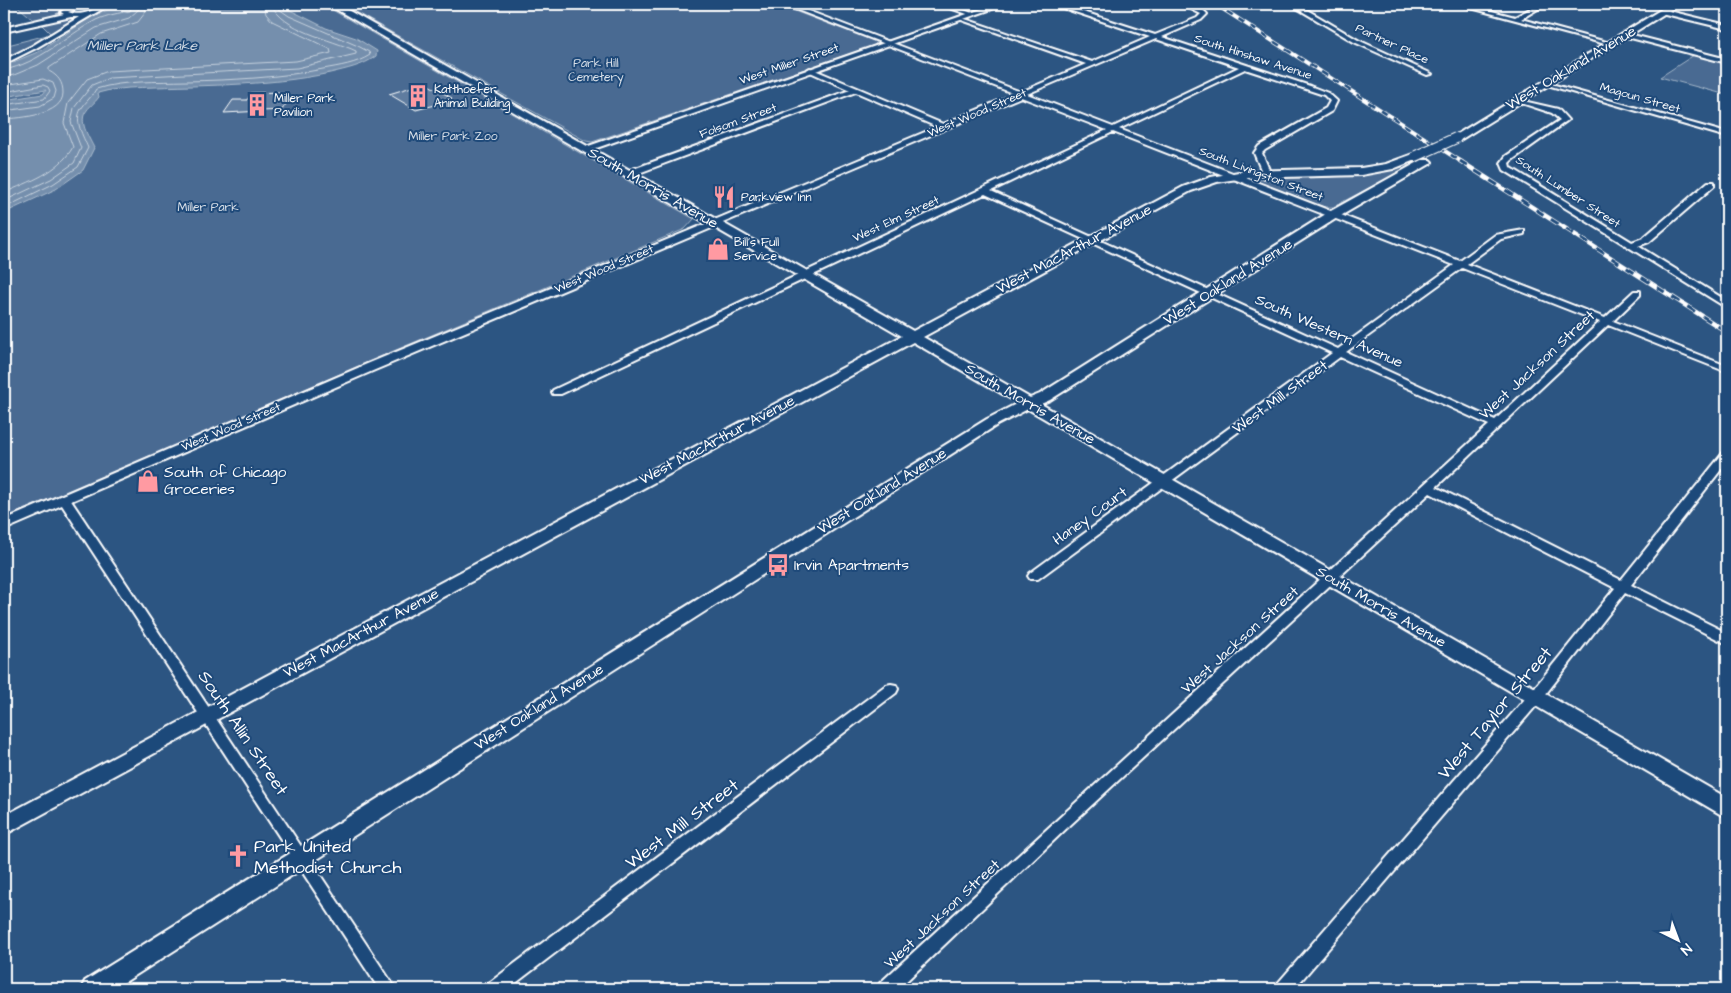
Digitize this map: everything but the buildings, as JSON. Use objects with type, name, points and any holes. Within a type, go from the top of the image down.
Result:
[{"type":"main road","name":"South Morris Avenue","points":[[330,4],[1164,481],[1727,808]]},
{"type":"main road","name":"West Oakland Avenue","points":[[93,989],[984,427],[1012,410],[1045,396],[1421,159],[1676,4]]},
{"type":"main road","name":"West MacArthur Avenue","points":[[4,826],[1187,189],[1214,178],[1231,175],[1266,172],[1368,170],[1421,159]]},
{"type":"street","points":[[71,24],[69,14],[72,6],[85,4]]},
{"type":"street","name":"South Livingston Street","points":[[785,4],[1231,175],[1727,369]]},
{"type":"street","points":[[942,4],[972,14]]},
{"type":"street","name":"West Miller Street","points":[[584,149],[1002,4]]},
{"type":"street","name":"South Hinshaw Avenue","points":[[1054,4],[1245,66],[1322,92],[1331,97],[1334,101],[1329,109],[1262,148],[1258,153],[1266,172]]},
{"type":"street","name":"West Wood Street","points":[[4,525],[1156,37],[1198,19],[1204,14],[1200,10],[1184,4]]},
{"type":"street","name":"Partner Place","points":[[1293,4],[1364,45],[1429,74]]},
{"type":"street","points":[[1459,4],[1611,44]]},
{"type":"street","points":[[1516,18],[1543,4]]},
{"type":"street","points":[[4,62],[34,47],[101,6]]},
{"type":"street","points":[[1664,11],[1727,26]]},
{"type":"street","points":[[4,30],[69,14],[91,13]]},
{"type":"street","points":[[961,18],[1092,64]]},
{"type":"street","points":[[1625,35],[1727,61]]},
{"type":"street","name":"West Elm Street","points":[[557,392],[1114,130],[1245,66]]},
{"type":"street","points":[[810,70],[944,127]]},
{"type":"street","name":"Magoun Street","points":[[1546,82],[1727,135]]},
{"type":"street","name":"Folsom Street","points":[[628,174],[856,90]]},
{"type":"street","name":"South Lumber Street","points":[[1517,100],[1555,111],[1564,120],[1509,158],[1505,163],[1507,168],[1727,305]]},
{"type":"street","points":[[1631,246],[1646,240],[1711,184]]},
{"type":"street","name":"South Western Avenue","points":[[985,191],[1497,425]]},
{"type":"street","name":"West Mill Street","points":[[1164,481],[1498,238],[1522,232]]},
{"type":"street","name":"West Jackson Street","points":[[886,989],[1063,823],[1497,425],[1637,293]]},
{"type":"street","name":"West Taylor Street","points":[[1284,989],[1536,696],[1727,455]]},
{"type":"street","name":"Haney Court","points":[[1034,576],[1164,481]]},
{"type":"street","points":[[1429,488],[1727,639]]},
{"type":"street","name":"South Allin Street","points":[[64,500],[388,989]]},
{"type":"street","name":"West Mill Street","points":[[495,989],[892,689]]},
{"type":"green space","points":[[15,4],[77,4],[66,6],[55,15],[35,21]]},
{"type":"green space","name":"Miller Park","points":[[119,4],[322,4],[694,219],[685,229],[384,355],[4,518],[4,64],[9,61],[4,56],[4,46],[51,34],[40,23],[64,18],[90,16]]},
{"type":"green space","name":"Park Hill Cemetery","points":[[341,4],[776,4],[876,42],[875,45],[592,142],[586,141]]},
{"type":"green space","points":[[1694,55],[1727,63],[1727,95],[1660,77]]},
{"type":"green space","points":[[1409,165],[1333,207],[1324,207],[1261,183],[1256,179],[1353,176],[1372,174]]},
{"type":"water","name":"Miller Park Lake","points":[[139,4],[278,4],[326,28],[356,38],[377,51],[376,56],[354,67],[305,78],[230,85],[129,88],[98,93],[99,97],[86,111],[83,121],[94,148],[83,170],[56,189],[4,213],[4,100],[43,94],[46,90],[4,97],[4,66],[40,51],[91,17],[108,10]]},
{"type":"railway","points":[[1215,4],[1462,162]]},
{"type":"railway","points":[[1460,161],[1727,332]]},
{"type":"place","name":"Katthoefer Animal Building","points":[[418,96]]},
{"type":"place","name":"Miller Park Pavilion","points":[[257,105]]},
{"type":"place","name":"Parkview Inn","points":[[724,197]]},
{"type":"place","name":"Bill's Full Service","points":[[718,249]]},
{"type":"place","name":"South of Chicago Groceries","points":[[148,481]]},
{"type":"place","name":"Irvin Apartments","points":[[778,565]]},
{"type":"place","name":"Park United Methodist Church","points":[[238,856]]},
{"type":"park label","name":"Miller Park Zoo","points":[[453,136]]}]
